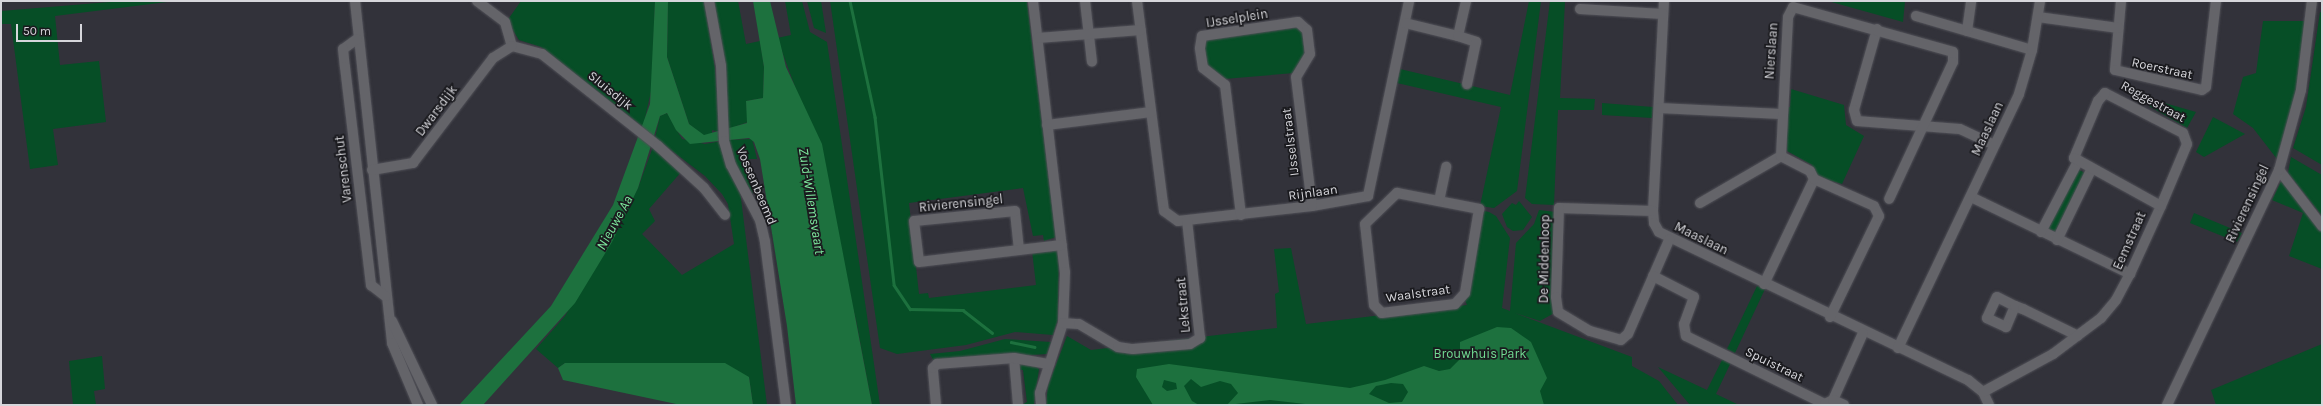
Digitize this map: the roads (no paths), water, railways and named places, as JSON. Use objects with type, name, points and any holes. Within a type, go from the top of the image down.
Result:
[{"type":"street","points":[[477,1],[505,22],[512,46]]},
{"type":"street","name":"Vossenbeemd","points":[[709,1],[721,66],[722,130],[724,141],[763,234],[786,405]]},
{"type":"street","points":[[1033,1],[1062,245],[1063,323],[1040,393],[1041,405]]},
{"type":"street","points":[[1086,1],[1092,62]]},
{"type":"street","name":"Rijnlaan","points":[[1137,1],[1164,211],[1178,221],[1187,221],[1312,206],[1368,196]]},
{"type":"street","points":[[1378,209],[1368,196],[1409,1]]},
{"type":"street","points":[[1458,36],[1466,1]]},
{"type":"street","name":"Maaslaan","points":[[1664,1],[1660,108],[1653,211],[1654,224],[1669,240],[1764,284],[1863,333],[1968,380],[1983,392],[1989,405]]},
{"type":"street","points":[[1967,31],[1971,1]]},
{"type":"street","name":"Maaslaan","points":[[1898,348],[2019,94],[2032,50],[2040,1]]},
{"type":"street","name":"Roerstraat","points":[[2121,1],[2114,59],[2119,73],[2202,90],[2206,88],[2216,1]]},
{"type":"street","name":"Rivierensingel","points":[[2167,405],[2279,170],[2301,90],[2312,1]]},
{"type":"street","name":"Varenschut","points":[[355,2],[357,39],[385,296],[392,343],[422,404]]},
{"type":"street","name":"Nierslaan","points":[[1781,114],[1788,17],[1793,7],[1877,29],[1953,52],[1953,62],[1920,127],[1889,199]]},
{"type":"street","points":[[1580,10],[1663,14]]},
{"type":"street","points":[[1916,16],[2032,50]]},
{"type":"street","points":[[2038,17],[2118,28]]},
{"type":"street","points":[[1404,23],[1458,36],[1476,42],[1467,84]]},
{"type":"street","name":"IJsselplein","points":[[1242,215],[1225,84],[1203,68],[1200,48],[1202,36],[1303,24],[1310,54],[1296,74]]},
{"type":"street","points":[[1877,29],[1854,116],[1863,123],[1960,129],[1994,145]]},
{"type":"street","points":[[1038,38],[1141,30]]},
{"type":"street","name":"Varenschut","points":[[357,39],[343,49],[371,285],[385,296]]},
{"type":"street","name":"Sluisdijk","points":[[512,46],[542,54],[638,130],[704,188],[725,215]]},
{"type":"street","name":"Dwarsdijk","points":[[372,170],[413,163],[493,58],[512,46]]},
{"type":"street","name":"IJsselstraat","points":[[1296,74],[1312,206]]},
{"type":"street","name":"Reggestraat","points":[[2042,232],[2077,163],[2074,152],[2098,101],[2105,93],[2183,133],[2187,144]]},
{"type":"street","points":[[1660,108],[1781,114],[1781,156]]},
{"type":"street","points":[[1047,125],[1152,112]]},
{"type":"street","name":"Eemstraat","points":[[1983,392],[2078,336],[2116,300],[2130,274],[2161,206],[2187,144]]},
{"type":"street","points":[[1781,156],[1810,171],[1814,179],[1874,206],[1879,216],[1830,317]]},
{"type":"street","points":[[1700,203],[1781,156]]},
{"type":"street","points":[[2077,163],[2161,206]]},
{"type":"street","points":[[1439,201],[1446,167]]},
{"type":"street","points":[[2057,240],[2091,170]]},
{"type":"street","points":[[2279,170],[2322,226]]},
{"type":"street","points":[[1764,284],[1814,179]]},
{"type":"street","name":"Waalstraat","points":[[1397,193],[1479,208],[1470,269],[1461,300],[1455,304],[1382,313],[1374,305],[1365,224],[1378,209],[1397,193]]},
{"type":"street","points":[[1971,197],[2057,240],[2130,274]]},
{"type":"street","name":"De Middenloop","points":[[1653,211],[1559,208],[1556,297],[1558,312],[1590,331],[1621,340],[1628,334],[1654,276]]},
{"type":"street","name":"Rivierensingel","points":[[1019,250],[1016,211],[914,221],[919,262],[1062,245]]},
{"type":"street","name":"Lekstraat","points":[[1063,323],[1079,324],[1118,347],[1133,349],[1190,344],[1200,338],[1187,221]]},
{"type":"street","points":[[1654,276],[1669,240]]},
{"type":"street","name":"Spuistraat","points":[[1654,276],[1694,297],[1683,331],[1713,349],[1827,403],[1844,405]]},
{"type":"street","points":[[2015,306],[2078,336]]},
{"type":"street","points":[[1827,403],[1863,333]]},
{"type":"street","points":[[936,405],[934,366],[1014,358],[1049,364]]},
{"type":"street","points":[[1014,358],[1018,405]]},
{"type":"water","points":[[655,1],[668,1],[667,57],[689,124],[704,135],[747,123],[746,101],[763,98],[764,67],[753,1],[770,1],[786,67],[822,144],[872,405],[796,405],[787,326],[760,159],[754,142],[749,138],[690,144],[676,130],[667,113],[660,116],[638,188],[612,242],[575,303],[483,405],[459,405],[551,306],[613,205],[650,104]]},
{"type":"water","points":[[1497,327],[1511,328],[1531,342],[1547,378],[1540,391],[1544,405],[1314,405],[1270,400],[1227,405],[1238,393],[1231,384],[1220,381],[1201,387],[1191,379],[1184,386],[1192,401],[1199,405],[1153,405],[1136,377],[1137,369],[1169,364],[1350,388],[1385,380],[1424,366],[1439,371],[1450,369],[1460,359],[1460,342]],"holes":[[[1164,380],[1176,383],[1177,389],[1167,391],[1162,387]],[[1391,383],[1403,384],[1408,392],[1402,402],[1389,403],[1369,394],[1376,386]]]},
{"type":"water","points":[[565,363],[725,363],[749,377],[753,405],[681,405],[563,380],[558,368]]},
{"type":"waterway","points":[[850,1],[875,117],[894,285],[910,309],[963,310],[992,333]]},
{"type":"waterway","points":[[1011,342],[1034,347]]},
{"type":"water label","name":"Zuid-Willemsvaart","points":[[811,201]]},
{"type":"water label","name":"Nieuwe Aa","points":[[615,223]]},
{"type":"park label","name":"Brouwhuis Park","points":[[1480,354]]}]
